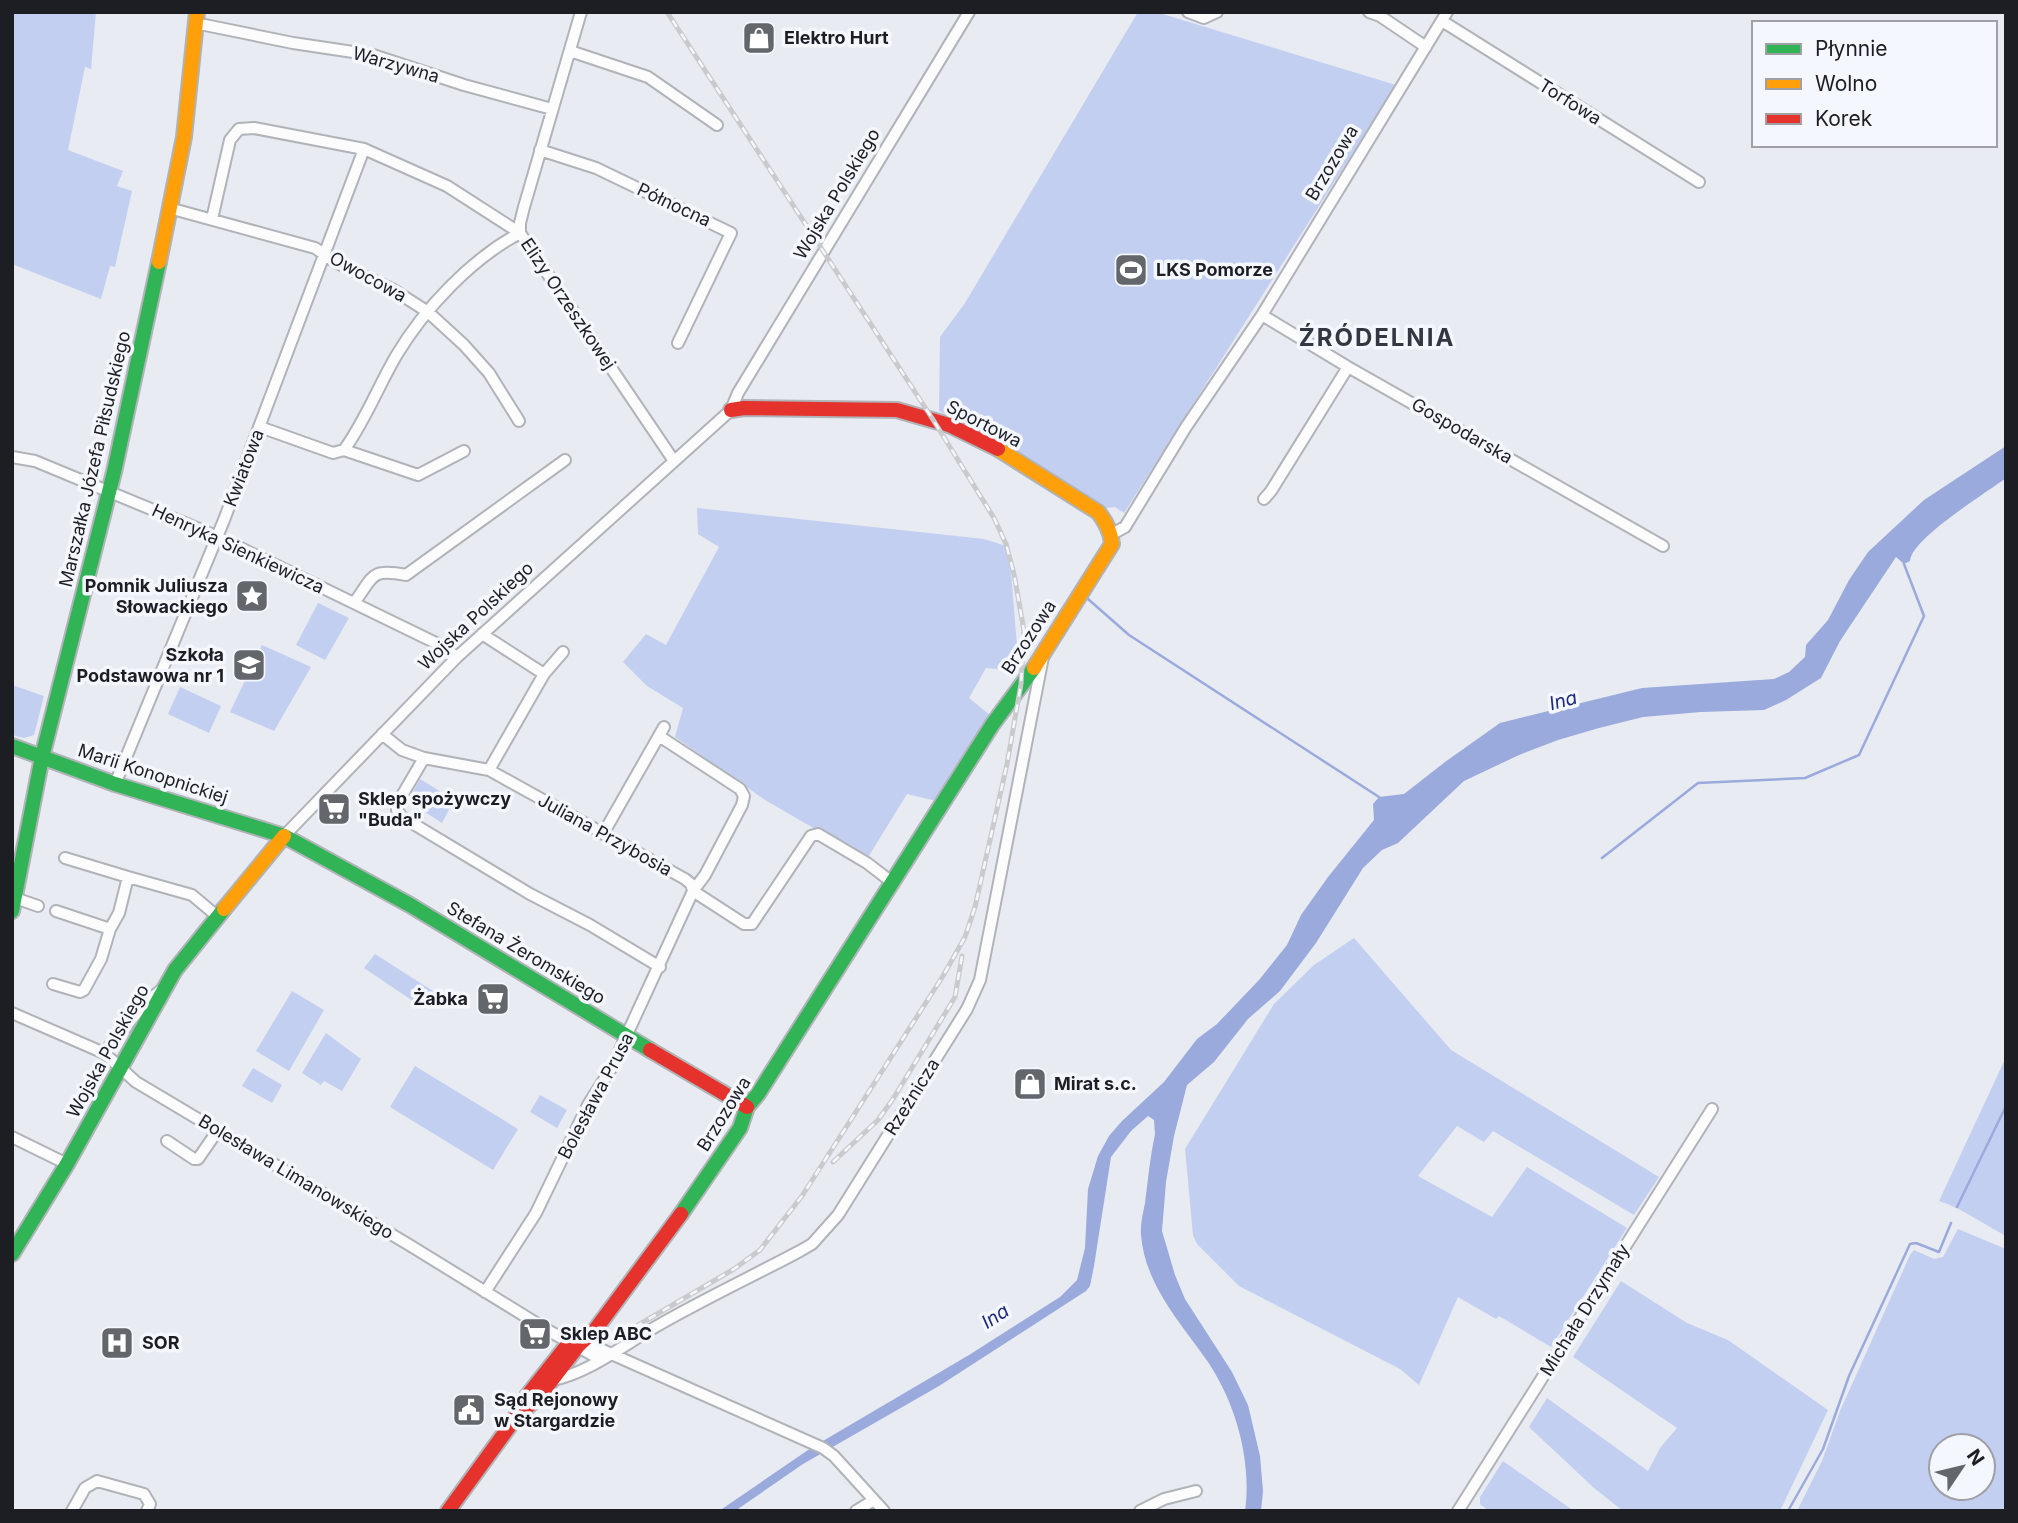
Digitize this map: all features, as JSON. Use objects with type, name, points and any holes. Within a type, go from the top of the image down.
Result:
[{"type":"street","name":"Elizy Orzeszkowej","points":[[582,12],[540,150],[520,222],[520,233],[674,461]]},
{"type":"street","name":"Wojska Polskiego","points":[[12,1254],[67,1164],[166,986],[217,916],[284,836],[457,657],[731,410],[738,393],[969,12]]},
{"type":"street","points":[[1188,12],[1204,18],[1217,12]]},
{"type":"street","points":[[1369,12],[1380,16],[1426,47]]},
{"type":"street","name":"Brzozowa","points":[[574,1344],[595,1330],[740,1128],[747,1107],[758,1094],[992,725],[1044,651],[1112,544],[1112,534],[1125,527],[1186,427],[1262,315],[1445,17]]},
{"type":"street","name":"Torfowa","points":[[1445,17],[1699,182]]},
{"type":"street","name":"Warzywna","points":[[197,19],[373,55],[464,85],[552,109]]},
{"type":"street","name":"Marszałka Józefa Piłsudskiego","points":[[14,904],[42,757],[109,492],[184,137],[197,19]]},
{"type":"street","points":[[570,51],[648,77],[717,125]]},
{"type":"street","points":[[212,219],[230,140],[239,129],[254,128],[364,149],[447,186],[520,233],[480,258],[428,312],[396,356],[344,450]]},
{"type":"street","name":"Kwiatowa","points":[[115,784],[260,427],[364,149]]},
{"type":"street","name":"Północna","points":[[540,150],[596,168],[732,233],[678,343]]},
{"type":"street","name":"Owocowa","points":[[169,208],[314,248],[337,263],[392,289],[428,312],[464,345],[489,373],[519,421]]},
{"type":"street","name":"Gospodarska","points":[[1262,315],[1663,546]]},
{"type":"street","points":[[1264,499],[1349,367]]},
{"type":"street","name":"Sportowa","points":[[731,410],[744,408],[915,412],[960,429],[1098,512],[1112,534]]},
{"type":"street","points":[[260,427],[333,453],[344,450],[418,475],[464,451]]},
{"type":"street","name":"Henryka Sienkiewicza","points":[[12,457],[35,460],[216,536],[440,645],[457,657]]},
{"type":"street","points":[[354,603],[375,575],[386,570],[406,575],[565,460]]},
{"type":"street","points":[[482,634],[544,674]]},
{"type":"street","name":"Rzeźnicza","points":[[553,1380],[568,1377],[661,1324],[813,1244],[838,1215],[967,1009],[980,981],[1044,651]]},
{"type":"street","points":[[489,770],[544,674],[563,652]]},
{"type":"street","name":"Bolesława Prusa","points":[[485,1292],[536,1213],[588,1105],[628,1036],[694,891],[744,796],[740,789],[662,731],[603,834]]},
{"type":"street","name":"Juliana Przybosia","points":[[382,734],[402,750],[424,758],[489,770],[685,879],[694,891],[748,925],[752,923],[811,836],[818,834],[867,863],[893,883]]},
{"type":"street","name":"Marii Konopnickiej","points":[[12,746],[115,784],[284,836]]},
{"type":"street","points":[[424,758],[397,803],[397,810],[402,817],[530,894],[590,925],[660,967]]},
{"type":"street","name":"Stefana Żeromskiego","points":[[284,836],[410,905],[747,1107]]},
{"type":"street","points":[[65,858],[192,895],[217,916]]},
{"type":"street","points":[[54,984],[80,992],[84,990],[101,958],[110,929],[119,913],[128,877]]},
{"type":"street","points":[[14,904],[38,906]]},
{"type":"street","points":[[56,911],[110,929]]},
{"type":"street","points":[[104,1053],[145,1003],[166,986]]},
{"type":"street","name":"Bolesława Limanowskiego","points":[[12,1013],[104,1053],[136,1082],[574,1344],[589,1343],[605,1356],[808,1440],[834,1456],[884,1511]]},
{"type":"street","name":"Michała Drzymały","points":[[1458,1511],[1712,1109]]},
{"type":"street","points":[[167,1142],[198,1159],[218,1130]]},
{"type":"street","points":[[12,1137],[67,1164]]},
{"type":"street","points":[[514,1420],[553,1380],[574,1344]]},
{"type":"street","points":[[448,1511],[514,1420],[527,1396],[574,1344]]},
{"type":"street","points":[[72,1511],[85,1488],[97,1481],[144,1494],[150,1504],[147,1511]]},
{"type":"street","points":[[1140,1511],[1164,1499],[1196,1491]]},
{"type":"street","points":[[856,1511],[874,1500]]},
{"type":"shaded area","points":[[12,12],[96,12],[91,69],[85,67],[68,150],[123,171],[117,186],[132,191],[115,267],[110,266],[101,299],[12,264]]},
{"type":"shaded area","name":"LKS Pomorze","points":[[1138,12],[1156,12],[1396,85],[1124,513],[1115,507],[1107,508],[1002,442],[1000,430],[994,422],[966,424],[939,411],[940,337],[965,303]]},
{"type":"shaded area","points":[[2006,446],[2006,478],[1936,529],[1914,552],[1910,561],[1904,564],[1896,557],[1840,641],[1821,678],[1786,700],[1764,710],[1643,717],[1599,728],[1519,755],[1464,781],[1398,843],[1382,850],[1363,868],[1316,943],[1280,991],[1248,1019],[1214,1062],[1187,1085],[1166,1182],[1162,1231],[1185,1299],[1232,1372],[1248,1405],[1260,1456],[1263,1491],[1261,1511],[1245,1511],[1247,1492],[1244,1453],[1227,1396],[1208,1362],[1166,1303],[1149,1270],[1144,1253],[1141,1223],[1155,1134],[1154,1120],[1148,1116],[1131,1131],[1111,1157],[1094,1266],[1090,1286],[1086,1291],[939,1386],[803,1464],[735,1511],[719,1511],[811,1448],[969,1355],[1060,1297],[1077,1280],[1085,1248],[1088,1189],[1098,1156],[1109,1136],[1164,1082],[1197,1039],[1217,1024],[1259,980],[1287,945],[1301,915],[1374,820],[1373,804],[1379,797],[1404,794],[1500,723],[1642,688],[1774,679],[1789,672],[1805,657],[1806,645],[1828,620],[1849,580],[1868,552],[1924,500]]},
{"type":"shaded area","points":[[697,508],[984,539],[1009,547],[1019,671],[986,668],[969,698],[990,715],[941,802],[907,794],[867,859],[765,800],[675,737],[683,708],[647,686],[623,662],[646,634],[666,645],[719,547],[698,534]]},
{"type":"shaded area","points":[[318,603],[349,618],[325,660],[296,645]]},
{"type":"shaded area","points":[[262,645],[311,667],[274,731],[230,712]]},
{"type":"shaded area","points":[[12,685],[44,696],[34,735],[24,738],[12,735]]},
{"type":"shaded area","points":[[180,687],[221,706],[209,733],[168,714]]},
{"type":"shaded area","points":[[420,779],[454,800],[442,823],[408,801]]},
{"type":"shaded area","points":[[1354,938],[1451,1050],[1659,1177],[1634,1215],[1493,1131],[1484,1142],[1457,1126],[1418,1176],[1492,1217],[1527,1167],[1627,1228],[1551,1347],[1499,1316],[1496,1319],[1458,1297],[1419,1385],[1400,1369],[1239,1286],[1197,1244],[1193,1235],[1185,1149],[1274,1004],[1314,965]]},
{"type":"shaded area","points":[[375,954],[436,993],[425,1009],[364,968]]},
{"type":"shaded area","points":[[292,991],[324,1010],[289,1071],[256,1051]]},
{"type":"shaded area","points":[[326,1033],[361,1059],[342,1091],[324,1081],[321,1085],[302,1073]]},
{"type":"shaded area","points":[[2006,1057],[2006,1236],[1939,1201]]},
{"type":"shaded area","points":[[415,1066],[518,1129],[493,1170],[390,1107]]},
{"type":"shaded area","points":[[253,1068],[282,1085],[272,1103],[242,1086]]},
{"type":"shaded area","points":[[540,1095],[567,1110],[557,1128],[530,1112]]},
{"type":"shaded area","points":[[1958,1229],[2006,1249],[2006,1511],[1797,1511],[1822,1461],[1840,1411],[1910,1255],[1914,1250],[1934,1259],[1943,1257]]},
{"type":"shaded area","points":[[1621,1281],[1687,1323],[1728,1340],[1828,1410],[1780,1511],[1623,1511],[1594,1488],[1529,1427],[1547,1398],[1648,1471],[1660,1448],[1677,1428],[1573,1357]]},
{"type":"shaded area","points":[[1503,1461],[1574,1511],[1489,1511],[1480,1504],[1480,1497]]},
{"type":"waterway","points":[[1602,858],[1698,783],[1805,778],[1859,755],[1924,616],[1904,564]]},
{"type":"waterway","points":[[1088,599],[1129,635],[1379,797]]},
{"type":"waterway","points":[[1957,1207],[2006,1106]]},
{"type":"waterway","points":[[1788,1511],[1823,1449],[1849,1376],[1910,1244],[1916,1243],[1939,1252],[1951,1223]]},
{"type":"railway","points":[[635,1327],[734,1269],[760,1250],[802,1196],[943,976],[965,937],[975,907],[1007,764],[1021,684],[1024,631],[1014,574],[1006,544],[994,518],[932,418],[667,12]]},
{"type":"railway","points":[[833,1162],[878,1120],[893,1099],[955,997],[962,956]]},
{"type":"traffic: fast","points":[[12,911],[42,757],[114,472],[159,262]]},
{"type":"traffic: fast","points":[[681,1214],[740,1128],[747,1107],[758,1094],[992,725],[1034,668]]},
{"type":"traffic: fast","points":[[12,746],[115,784],[284,836],[410,905],[650,1050]]},
{"type":"traffic: fast","points":[[12,1254],[67,1164],[175,970],[224,909]]},
{"type":"traffic: slow","points":[[159,262],[184,137],[197,12]]},
{"type":"traffic: slow","points":[[998,449],[1098,512],[1108,527],[1112,544],[1034,668]]},
{"type":"traffic: slow","points":[[224,909],[284,836]]},
{"type":"traffic: jam","points":[[731,410],[897,410],[949,425],[998,449]]},
{"type":"traffic: jam","points":[[650,1050],[747,1107]]},
{"type":"traffic: jam","points":[[514,1420],[542,1393],[578,1346],[595,1330],[681,1214]]},
{"type":"traffic: jam","points":[[448,1511],[514,1420],[527,1396],[572,1339]]},
{"type":"place","name":"Elektro Hurt","points":[[759,38]]},
{"type":"place","name":"LKS Pomorze","points":[[1131,270]]},
{"type":"place","name":"Pomnik Juliusza Słowackiego","points":[[252,596]]},
{"type":"place","name":"Szkoła Podstawowa nr 1","points":[[249,665]]},
{"type":"place","name":"Sklep spożywczy \"Buda\"","points":[[334,809]]},
{"type":"place","name":"Żabka","points":[[493,999]]},
{"type":"place","name":"Mirat s.c.","points":[[1030,1084]]},
{"type":"place","name":"Sklep ABC","points":[[535,1334]]},
{"type":"place","name":"SOR","points":[[117,1343]]},
{"type":"place","name":"Sąd Rejonowy w Stargardzie","points":[[469,1410]]},
{"type":"district","name":"ŹRÓDELNIA","points":[[1377,338]]},
{"type":"water label","name":"Ina","points":[[1563,700]]},
{"type":"water label","name":"Ina","points":[[995,1316]]}]
